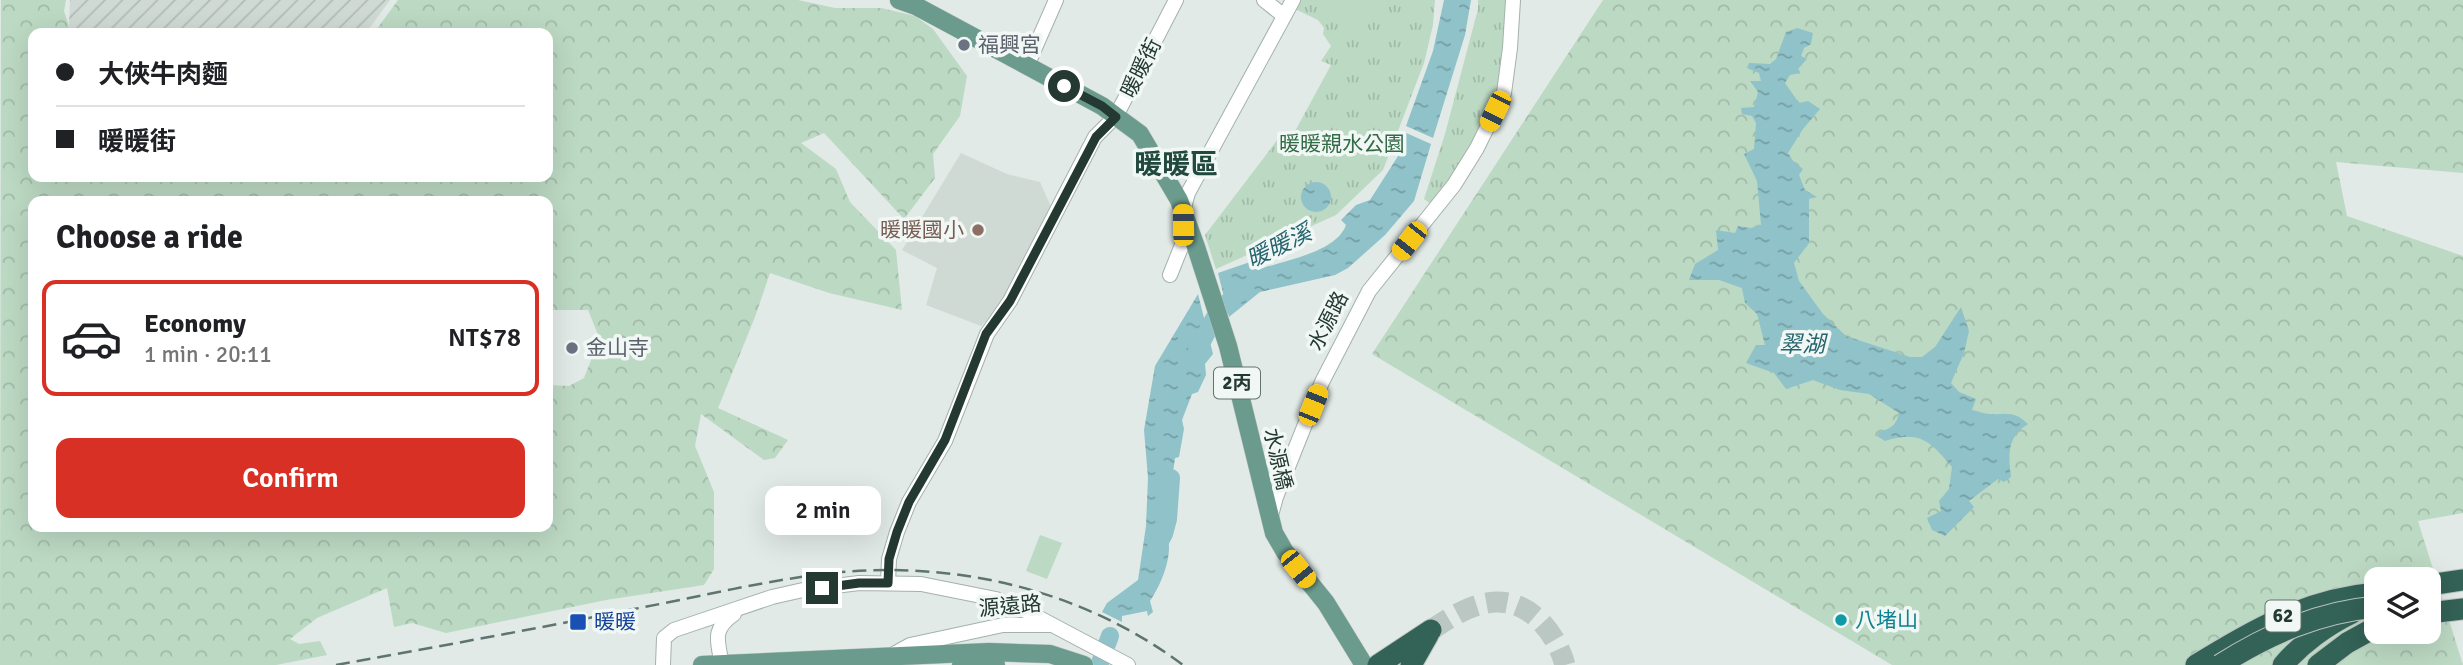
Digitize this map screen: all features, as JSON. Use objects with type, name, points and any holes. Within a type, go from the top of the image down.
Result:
[{"type":"highway","name":"62","points":[[2198,664],[2288,613],[2364,595]]},
{"type":"highway","name":"62","points":[[2220,665],[2287,628],[2364,607]]},
{"type":"highway","points":[[2441,611],[2463,608]]},
{"type":"highway","points":[[2283,665],[2326,628],[2364,610]]},
{"type":"highway","points":[[2301,665],[2333,636],[2364,627]]},
{"type":"highway","points":[[1378,665],[1430,630],[1411,665]]},
{"type":"highway","points":[[2318,665],[2364,631]]},
{"type":"main road","name":"2丙","points":[[899,0],[916,6],[1102,106],[1140,134],[1183,211]]},
{"type":"main road","name":"水源橋","points":[[1183,211],[1228,346],[1270,520]]},
{"type":"main road","name":"2丙","points":[[1270,520],[1285,552],[1326,604],[1364,665]]},
{"type":"main road","name":"源遠路","points":[[702,665],[989,652],[1050,654],[1084,665]]},
{"type":"main road","points":[[947,665],[996,665]]},
{"type":"street","points":[[1027,66],[1056,0]]},
{"type":"street","name":"暖暖街","points":[[888,583],[889,559],[897,532],[909,502],[945,440],[986,334],[1010,301],[1096,137],[1116,117],[1176,0]]},
{"type":"street","points":[[1264,0],[1284,16]]},
{"type":"street","points":[[1170,275],[1184,240],[1183,211],[1188,193],[1293,0]]},
{"type":"street","name":"水源路","points":[[1270,520],[1276,497],[1322,382],[1369,291],[1454,185],[1477,148],[1504,93],[1513,0]]},
{"type":"street","points":[[663,665],[664,638],[674,630],[772,597],[859,583],[921,584],[996,599],[1054,625]]},
{"type":"street","points":[[722,665],[717,635],[726,620],[743,608]]},
{"type":"street","name":"源遠路","points":[[890,656],[911,645],[1003,625],[1054,625],[1128,665]]},
{"type":"shaded area","points":[[70,0],[390,0],[370,28],[69,26]]},
{"type":"shaded area","name":"暖暖國小","points":[[961,153],[1007,174],[1040,182],[1052,209],[1006,302],[981,326],[926,305],[937,268],[902,250]]},
{"type":"green space","points":[[1,0],[66,0],[64,11],[69,28],[28,28],[28,182],[553,182],[553,28],[378,28],[398,0],[798,0],[835,8],[881,8],[915,16],[933,29],[967,76],[960,116],[933,154],[935,178],[904,219],[824,133],[801,143],[836,169],[850,202],[896,250],[902,310],[829,293],[770,273],[718,408],[788,440],[775,458],[764,460],[701,414],[695,446],[714,492],[714,569],[704,585],[606,600],[446,633],[412,623],[394,627],[387,588],[317,618],[290,639],[299,644],[320,641],[327,655],[276,665],[0,665]]},
{"type":"green space","name":"暖暖親水公園","points":[[1300,0],[1435,0],[1433,25],[1424,63],[1383,170],[1336,215],[1216,269],[1205,235],[1278,139],[1288,144],[1331,65],[1321,61],[1331,46],[1323,34],[1324,28],[1318,20],[1295,9]]},
{"type":"green space","points":[[1345,0],[1377,0],[1358,34],[1334,20]]},
{"type":"green space","points":[[1478,0],[1509,0],[1500,81],[1464,163],[1431,204],[1424,199],[1445,134],[1478,9]]},
{"type":"green space","points":[[1603,0],[2463,0],[2463,173],[2336,162],[2347,216],[2463,256],[2463,513],[2418,521],[2432,567],[2364,567],[2364,644],[2441,644],[2441,595],[2463,665],[1892,665],[1372,354]]},
{"type":"green space","points":[[1040,535],[1062,543],[1047,579],[1026,571]]},
{"type":"water","points":[[1444,0],[1471,0],[1465,35],[1433,138],[1406,126],[1433,51]]},
{"type":"water","name":"翠湖","points":[[1797,28],[1813,33],[1811,44],[1804,48],[1801,56],[1807,59],[1798,69],[1800,73],[1790,75],[1785,83],[1799,103],[1808,101],[1820,109],[1788,153],[1803,169],[1799,175],[1805,190],[1817,197],[1809,199],[1809,243],[1794,263],[1799,281],[1823,314],[1846,336],[1910,357],[1922,357],[1935,347],[1961,307],[1969,331],[1964,353],[1951,383],[1959,392],[1976,399],[1972,410],[2014,415],[2028,424],[2016,435],[2010,447],[2011,477],[2004,482],[1998,479],[1969,501],[1974,507],[1945,536],[1932,530],[1927,518],[1941,511],[1939,501],[1949,489],[1952,467],[1937,450],[1916,438],[1885,441],[1877,436],[1879,432],[1895,424],[1899,413],[1869,394],[1840,390],[1813,380],[1786,389],[1774,373],[1746,363],[1756,345],[1765,345],[1757,314],[1745,303],[1742,288],[1719,280],[1689,280],[1695,264],[1718,250],[1716,230],[1735,233],[1738,226],[1751,228],[1761,225],[1757,181],[1744,154],[1754,149],[1756,123],[1752,116],[1742,114],[1741,108],[1754,107],[1758,92],[1750,81],[1761,81],[1759,73],[1747,68],[1749,63],[1770,64],[1776,59],[1786,32]]},
{"type":"water","points":[[1404,132],[1431,144],[1414,201],[1385,235],[1348,268],[1335,275],[1260,292],[1229,317],[1218,273],[1250,262],[1263,268],[1298,258],[1333,242],[1346,225],[1341,220],[1356,205],[1370,200],[1400,153]]},
{"type":"water","points":[[1316,182],[1327,186],[1331,197],[1327,208],[1316,212],[1305,208],[1301,197],[1305,186]]},
{"type":"water","points":[[1198,294],[1213,354],[1205,364],[1206,375],[1198,392],[1192,394],[1182,420],[1184,429],[1179,457],[1175,458],[1165,530],[1169,547],[1166,566],[1150,601],[1153,612],[1148,616],[1147,611],[1122,616],[1122,622],[1102,612],[1107,603],[1138,580],[1146,526],[1148,478],[1144,430],[1155,366]]},
{"type":"waterway","name":"暖暖溪","points":[[1196,353],[1218,311],[1243,289]]},
{"type":"waterway","name":"暖暖溪","points":[[1154,552],[1164,534],[1168,519],[1171,478]]},
{"type":"waterway","name":"暖暖溪","points":[[1107,644],[1110,636]]},
{"type":"waterway","name":"暖暖溪","points":[[1099,665],[1101,660]]},
{"type":"tunnel","points":[[1431,630],[1470,608],[1487,603],[1509,603],[1521,607],[1541,622],[1556,642],[1565,665]]},
{"type":"railway","points":[[336,665],[782,580],[879,570],[925,571],[971,577],[1016,586],[1061,600],[1103,617],[1144,639],[1183,665]]},
{"type":"place","name":"福興宮","points":[[964,45]]},
{"type":"place","name":"暖暖國小","points":[[978,230]]},
{"type":"place","name":"金山寺","points":[[572,348]]},
{"type":"place","name":"八堵山","points":[[1841,620]]},
{"type":"place","name":"暖暖","points":[[578,622]]},
{"type":"district","name":"暖暖區","points":[[1176,165]]},
{"type":"route","points":[[822,588],[859,583],[888,583],[889,559],[897,532],[909,502],[945,440],[986,334],[1010,301],[1096,137],[1116,117],[1102,106],[1064,86]]}]
